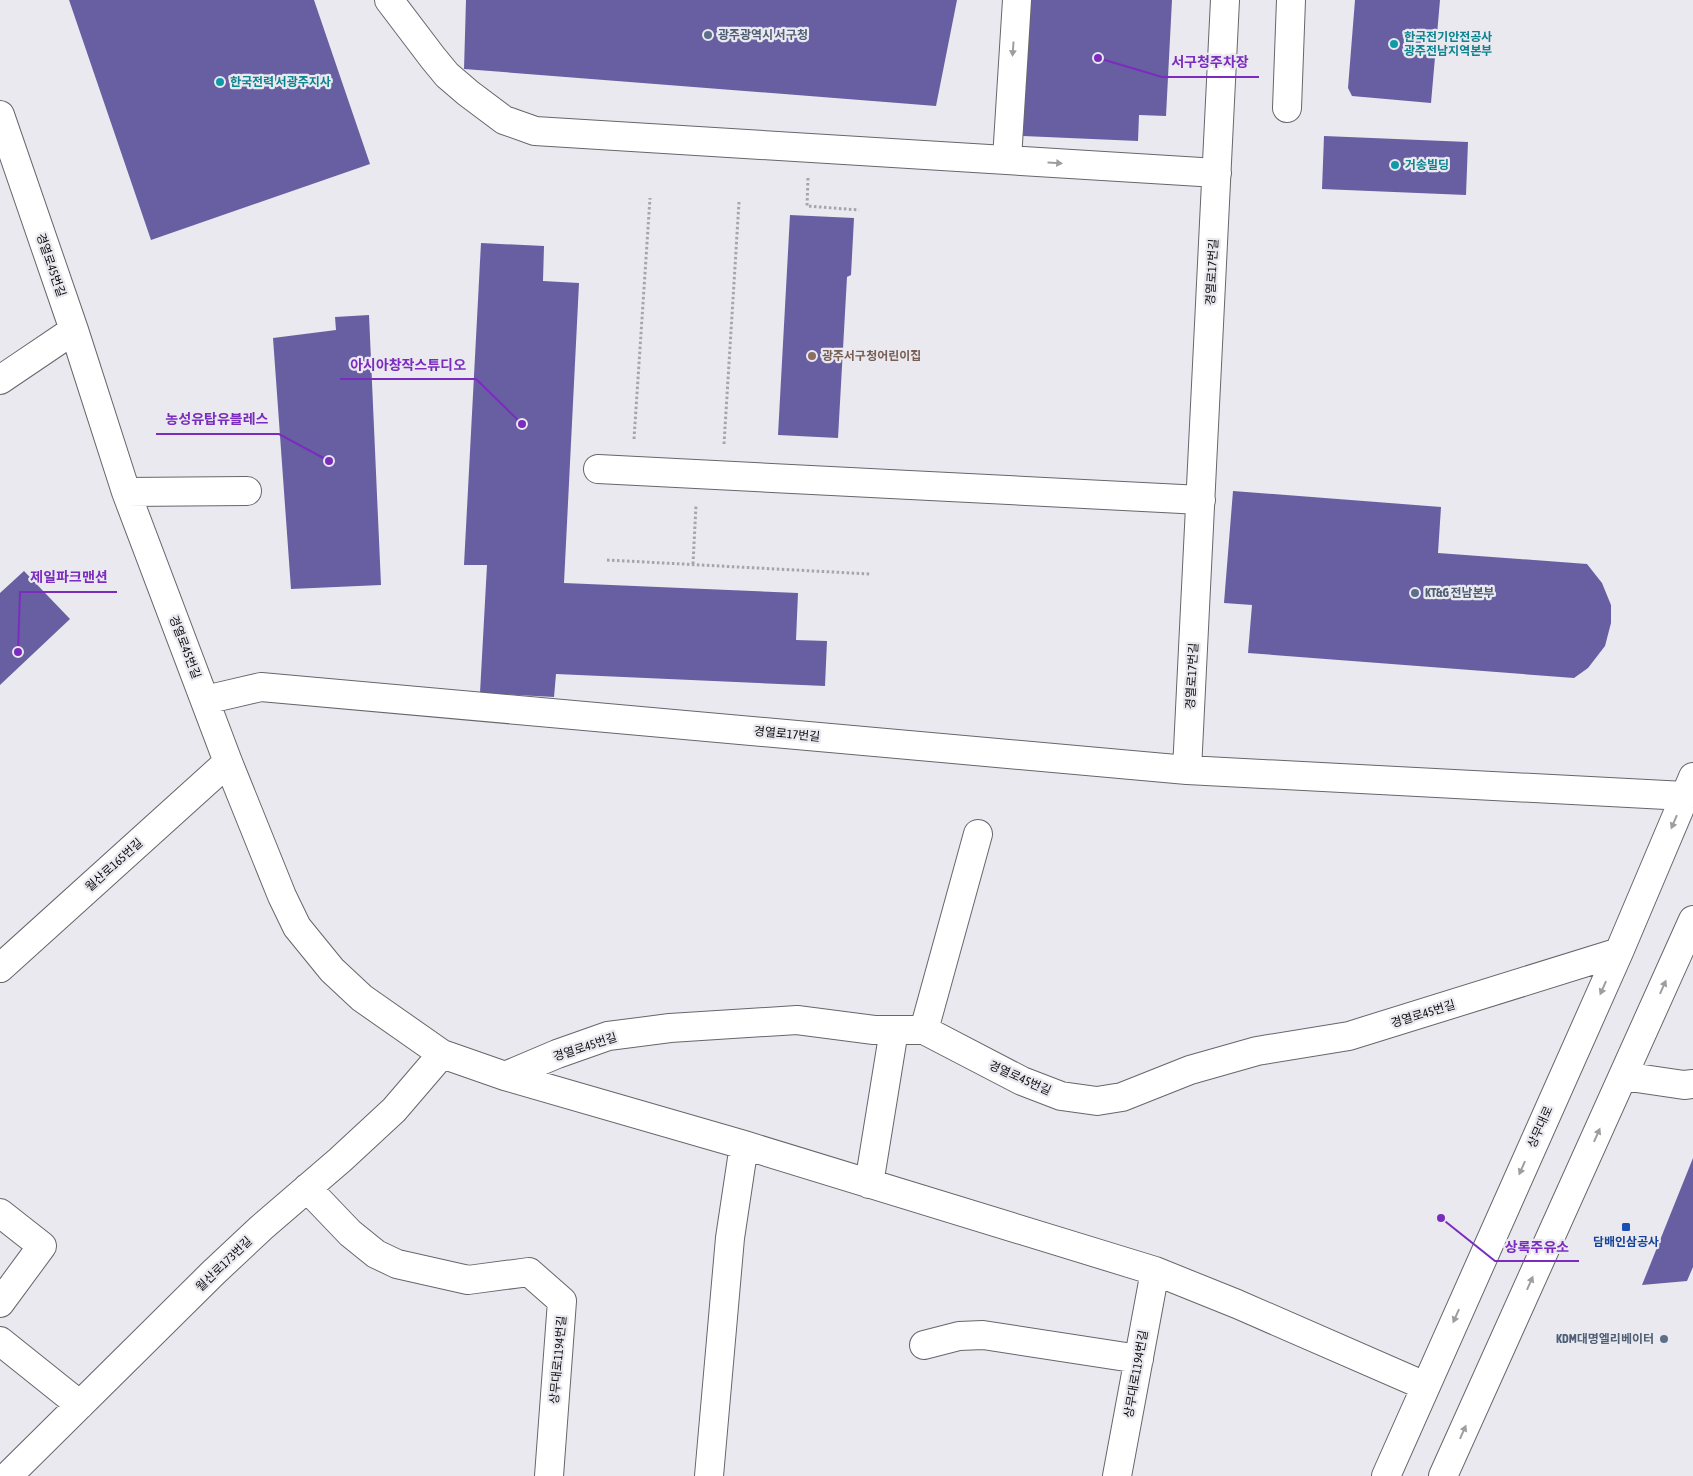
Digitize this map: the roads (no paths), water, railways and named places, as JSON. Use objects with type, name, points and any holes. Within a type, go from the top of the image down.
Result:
[{"type":"street","points":[[388,0],[447,74],[487,109],[504,120],[535,130],[1217,173]]},
{"type":"street","points":[[1006,159],[1016,0]]},
{"type":"street","name":"경열로17번길","points":[[205,700],[261,687],[1186,770],[1225,0]]},
{"type":"street","points":[[1287,108],[1291,0]]},
{"type":"street","name":"경열로45번길","points":[[0,115],[74,330],[126,492],[228,762],[282,896],[297,927],[332,970],[362,998],[442,1054],[505,1076],[744,1145],[1155,1271],[1237,1304],[1425,1386]]},
{"type":"street","points":[[0,380],[74,330]]},
{"type":"street","points":[[598,468],[1201,500]]},
{"type":"street","points":[[126,492],[247,491]]},
{"type":"street","name":"월산로165번길","points":[[0,968],[228,762]]},
{"type":"street","points":[[1186,770],[1689,787]]},
{"type":"street","name":"상무대로","points":[[1386,1476],[1689,787]]},
{"type":"street","points":[[924,1030],[978,834]]},
{"type":"street","points":[[1443,1476],[1693,920]]},
{"type":"street","name":"경열로45번길","points":[[505,1076],[557,1054],[608,1036],[670,1028],[797,1020],[874,1030],[924,1030],[1022,1082],[1061,1096],[1097,1101],[1122,1097],[1190,1070],[1257,1051],[1349,1036],[1618,952]]},
{"type":"street","points":[[869,1184],[894,1030]]},
{"type":"street","name":"월산로173번길","points":[[8,1476],[220,1266],[394,1110],[442,1054]]},
{"type":"street","points":[[1623,1076],[1684,1085],[1693,1084]]},
{"type":"street","points":[[708,1476],[730,1238],[744,1145]]},
{"type":"street","name":"상무대로1194번길","points":[[307,1188],[350,1233],[376,1254],[397,1264],[468,1280],[529,1272],[562,1301],[548,1476]]},
{"type":"street","points":[[0,1214],[42,1246],[0,1303]]},
{"type":"street","name":"상무대로1194번길","points":[[1117,1476],[1155,1271]]},
{"type":"street","points":[[924,1345],[959,1336],[983,1335],[1139,1359]]},
{"type":"street","points":[[0,1341],[80,1406]]},
{"type":"place","name":"광주광역시 서구청","points":[[708,35]]},
{"type":"place","name":"한국전기안전공사 광주전남지역본부","points":[[1394,44]]},
{"type":"place","name":"서구청주차장","points":[[1098,58]]},
{"type":"place","name":"한국전력 서광주지사","points":[[220,82]]},
{"type":"place","name":"거송빌딩","points":[[1395,165]]},
{"type":"place","name":"광주서구청어린이집","points":[[812,356]]},
{"type":"place","name":"아시아창작스튜디오","points":[[522,424]]},
{"type":"place","name":"농성유탑유블레스","points":[[329,461]]},
{"type":"place","name":"KT&G 전남본부","points":[[1415,593]]},
{"type":"place","name":"제일파크맨션","points":[[18,652]]},
{"type":"place","name":"상록주유소","points":[[1441,1218]]},
{"type":"place","name":"담배인삼공사","points":[[1626,1227]]},
{"type":"place","name":"KDM대명엘리베이터","points":[[1664,1339]]}]
